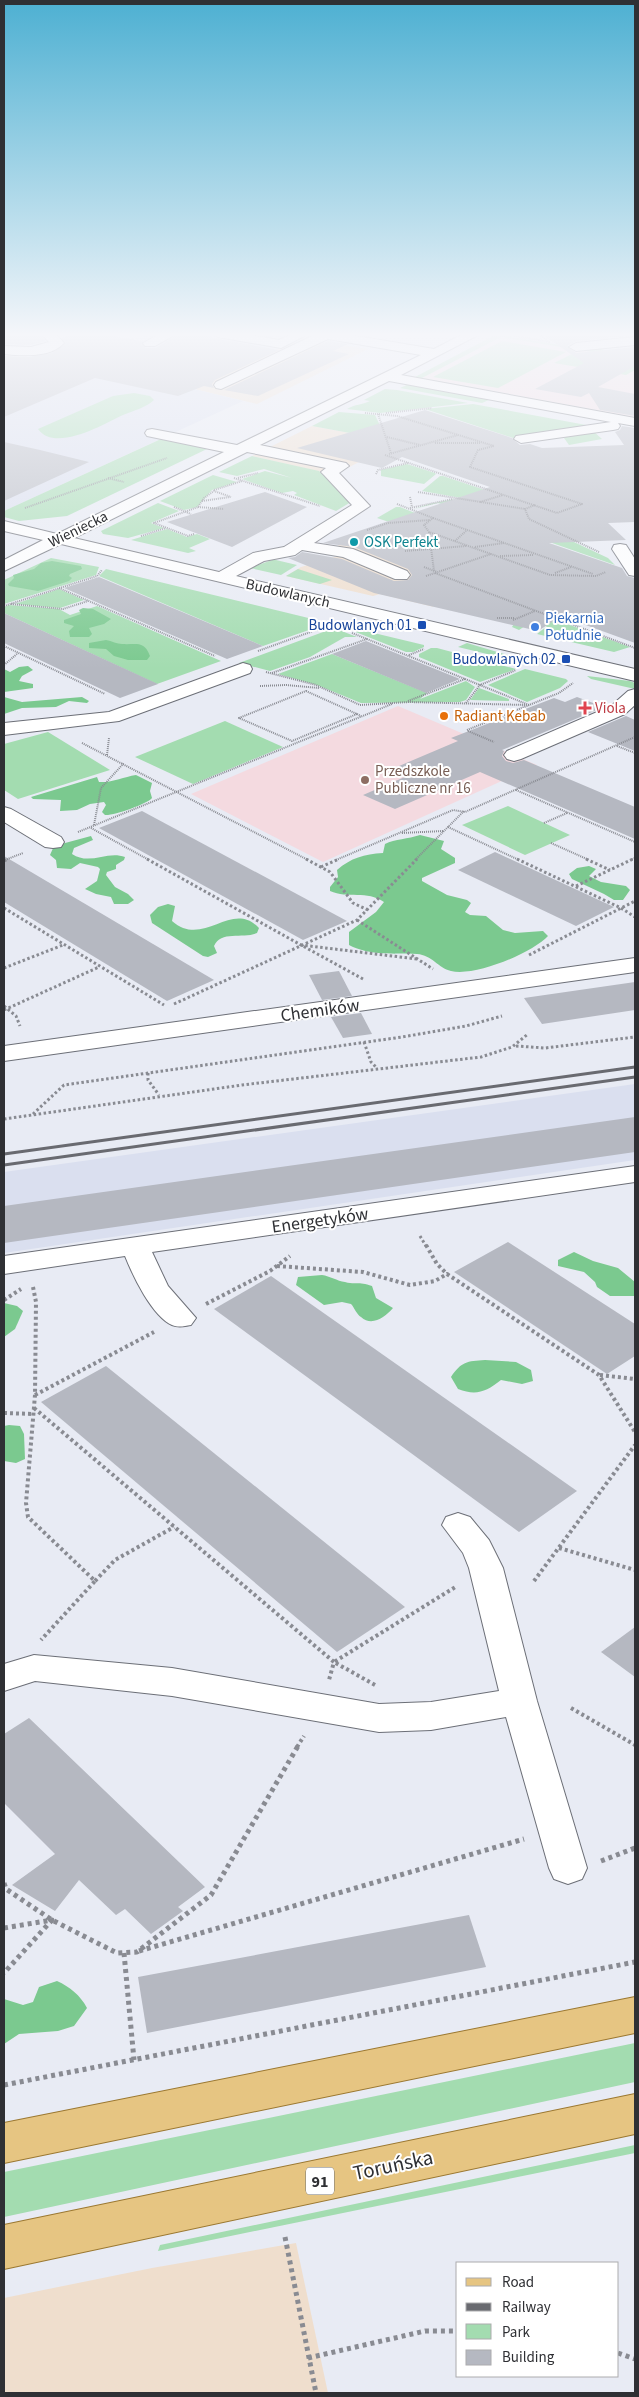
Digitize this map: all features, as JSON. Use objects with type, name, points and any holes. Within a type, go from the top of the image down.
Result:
[{"type":"main road","points":[[4,2143],[635,2015]]},
{"type":"main road","name":"Toruńska","points":[[4,2247],[635,2114]]},
{"type":"street","points":[[218,445],[341,466],[329,472],[362,506],[289,551],[259,557],[221,577]]},
{"type":"street","name":"Wieniecka","points":[[4,566],[249,445]]},
{"type":"street","name":"Budowlanych","points":[[4,526],[635,675]]},
{"type":"street","points":[[348,553],[367,539]]},
{"type":"street","points":[[299,545],[348,553],[401,575]]},
{"type":"street","points":[[620,548],[635,571]]},
{"type":"street","points":[[4,729],[112,717],[243,669]]},
{"type":"street","points":[[508,750],[611,713],[635,695]]},
{"type":"street","points":[[4,813],[54,842]]},
{"type":"street","name":"Chemików","points":[[4,1054],[635,965]]},
{"type":"street","name":"Energetyków","points":[[4,1265],[635,1174]]},
{"type":"street","points":[[136,1247],[145,1275],[155,1292],[181,1318]]},
{"type":"street","points":[[458,1525],[477,1548],[486,1568],[519,1701],[568,1868]]},
{"type":"street","points":[[6,1676],[34,1668],[47,1668],[172,1682],[379,1718],[430,1716],[519,1701]]},
{"type":"path","points":[[389,445],[391,453]]},
{"type":"path","points":[[421,445],[385,455],[557,513],[582,504],[470,467],[478,450],[494,446],[490,445]]},
{"type":"path","points":[[20,510],[57,500],[131,469],[173,457]]},
{"type":"path","points":[[376,474],[378,470],[408,463]]},
{"type":"path","points":[[228,476],[346,516]]},
{"type":"path","points":[[198,507],[202,500],[214,491],[242,481]]},
{"type":"path","points":[[202,500],[231,497],[214,491]]},
{"type":"path","points":[[418,492],[525,509],[535,505]]},
{"type":"path","points":[[480,502],[503,494]]},
{"type":"path","points":[[410,497],[411,508]]},
{"type":"path","points":[[411,508],[456,499]]},
{"type":"path","points":[[397,504],[411,508],[432,519],[596,576]]},
{"type":"path","points":[[194,534],[188,536],[154,523],[198,507],[224,509]]},
{"type":"path","points":[[525,509],[529,519],[600,553]]},
{"type":"path","points":[[382,521],[390,523],[432,519]]},
{"type":"path","points":[[432,519],[424,527],[429,532],[550,575],[596,576],[614,568]]},
{"type":"path","points":[[367,539],[390,523]]},
{"type":"path","points":[[133,538],[167,528]]},
{"type":"path","points":[[455,541],[467,530]]},
{"type":"path","points":[[429,532],[434,572],[635,648]]},
{"type":"path","points":[[397,552],[504,543]]},
{"type":"path","points":[[498,556],[536,554]]},
{"type":"path","points":[[4,606],[97,576],[104,567]]},
{"type":"path","points":[[552,574],[571,567]]},
{"type":"path","points":[[59,588],[219,658]]},
{"type":"path","points":[[8,604],[63,609],[89,601]]},
{"type":"path","points":[[511,626],[514,618],[535,610]]},
{"type":"path","points":[[350,632],[530,705]]},
{"type":"path","points":[[272,674],[367,639]]},
{"type":"path","points":[[4,646],[110,697]]},
{"type":"path","points":[[4,665],[18,653]]},
{"type":"path","points":[[466,704],[480,685],[520,668]]},
{"type":"path","points":[[263,671],[316,685],[360,704],[530,705]]},
{"type":"path","points":[[404,703],[465,679]]},
{"type":"path","points":[[508,750],[467,730],[559,692],[576,680]]},
{"type":"path","points":[[357,714],[292,741],[238,718],[306,692],[357,714],[362,717]]},
{"type":"path","points":[[4,861],[179,792],[395,703]]},
{"type":"path","points":[[41,725],[124,763],[320,867],[333,876],[352,903],[368,910]]},
{"type":"path","points":[[5,910],[167,1007],[357,920],[464,811],[635,737]]},
{"type":"path","points":[[616,745],[635,753]]},
{"type":"path","points":[[92,827],[101,788],[124,763]]},
{"type":"path","points":[[515,790],[635,842]]},
{"type":"path","points":[[320,867],[453,810],[464,811]]},
{"type":"path","points":[[544,823],[568,813]]},
{"type":"path","points":[[92,827],[370,983]]},
{"type":"path","points":[[448,827],[576,886],[635,917]]},
{"type":"path","points":[[396,834],[419,831],[444,831]]},
{"type":"path","points":[[552,843],[610,870]]},
{"type":"path","points":[[576,886],[635,858]]},
{"type":"path","points":[[527,955],[635,901]]},
{"type":"path","points":[[357,920],[437,972]]},
{"type":"path","points":[[4,968],[63,945]]},
{"type":"path","points":[[301,945],[417,959]]},
{"type":"path","points":[[4,1010],[99,966]]},
{"type":"path","points":[[33,1114],[64,1085],[466,1026],[502,1016]]},
{"type":"path","points":[[4,1119],[159,1095],[481,1057],[504,1052],[515,1046],[528,1034]]},
{"type":"path","points":[[515,1046],[545,1048],[635,1037]]},
{"type":"path","points":[[364,1042],[371,1062],[377,1068]]},
{"type":"path","points":[[148,1072],[148,1080],[159,1095]]},
{"type":"path","points":[[420,1236],[436,1264],[447,1274],[599,1375],[635,1432]]},
{"type":"path","points":[[277,1266],[363,1272],[410,1285],[435,1281],[447,1274]]},
{"type":"path","points":[[4,1300],[32,1281],[36,1302],[34,1414],[26,1503],[28,1517],[95,1581]]},
{"type":"path","points":[[599,1375],[635,1379]]},
{"type":"path","points":[[4,1413],[34,1414]]},
{"type":"path","points":[[534,1581],[635,1445]]},
{"type":"path","points":[[6,1676],[115,1560],[174,1526]]},
{"type":"path","points":[[559,1548],[635,1570]]},
{"type":"path","points":[[378,1686],[334,1662],[486,1568]]},
{"type":"path","points":[[571,1708],[635,1745]]},
{"type":"path","points":[[137,1952],[556,1830]]},
{"type":"path","points":[[4,1928],[52,1920],[4,1973]]},
{"type":"path","points":[[124,1953],[134,2060]]},
{"type":"path","points":[[4,2085],[635,1962]]},
{"type":"path","points":[[285,2237],[316,2393]]},
{"type":"path","points":[[308,2358],[426,2331],[456,2331]]},
{"type":"path","points":[[619,2353],[635,2359]]},
{"type":"shaded area","points":[[4,445],[148,445],[4,511]]},
{"type":"shaded area","points":[[274,445],[385,445],[386,448],[334,475],[252,456]]},
{"type":"shaded area","points":[[344,543],[431,572],[403,582],[434,607],[380,594],[373,596],[286,576],[301,567],[341,555],[334,552],[337,546]]},
{"type":"shaded area","name":"Przedszkole Publiczne nr 16","points":[[398,706],[537,765],[323,862],[191,794]]},
{"type":"shaded area","points":[[635,1084],[635,1160],[4,1253],[4,1172]]},
{"type":"shaded area","points":[[296,2243],[328,2393],[4,2393],[4,2298],[152,2268]]},
{"type":"green space","points":[[148,445],[188,445],[207,449],[67,516],[19,521],[4,517],[4,511]]},
{"type":"green space","points":[[252,456],[319,471],[351,502],[336,511],[294,495],[297,493],[293,491],[282,493],[242,479],[265,471],[292,478],[264,469],[237,476],[219,472]]},
{"type":"green space","points":[[407,464],[436,474],[424,484],[381,476],[381,470]]},
{"type":"green space","points":[[213,475],[237,482],[212,490],[197,507],[184,510],[160,501]]},
{"type":"green space","points":[[440,476],[497,494],[478,501],[422,491]]},
{"type":"green space","points":[[455,499],[525,519],[608,558],[615,565],[438,503],[414,509],[429,504]]},
{"type":"green space","points":[[158,503],[179,511],[151,523],[164,528],[128,538],[103,534],[101,531]]},
{"type":"green space","points":[[396,507],[428,518],[389,522],[377,518]]},
{"type":"green space","points":[[167,529],[187,537],[197,534],[210,539],[189,548],[196,551],[188,553],[131,540]]},
{"type":"green space","points":[[51,558],[99,567],[96,575],[4,604],[4,580]]},
{"type":"green space","points":[[272,560],[297,565],[281,575],[250,568]]},
{"type":"green space","points":[[52,561],[81,566],[82,569],[70,574],[69,576],[72,578],[69,581],[38,591],[9,586],[8,584],[14,578],[13,575],[34,569],[41,563]]},
{"type":"green space","points":[[106,569],[329,623],[263,646],[99,576]]},
{"type":"green space","points":[[298,569],[332,580],[320,584],[286,576]]},
{"type":"green space","points":[[59,589],[84,600],[60,608],[15,604]]},
{"type":"green space","points":[[9,605],[59,609],[70,615],[97,606],[221,661],[157,684],[4,613],[4,607]]},
{"type":"green space","points":[[83,608],[93,609],[111,619],[104,624],[89,628],[92,634],[89,637],[70,637],[69,631],[74,626],[64,623],[64,620],[81,614],[79,610]]},
{"type":"green space","points":[[537,613],[630,647],[614,652],[537,634],[547,626],[531,622],[519,630],[512,627],[517,619]]},
{"type":"green space","points":[[334,628],[357,637],[345,637],[310,657],[270,671],[239,663]]},
{"type":"green space","points":[[353,628],[424,645],[424,647],[413,652],[406,652],[353,631]]},
{"type":"green space","points":[[106,640],[120,644],[142,645],[150,656],[147,660],[128,660],[114,656],[106,649],[89,648],[89,643]]},
{"type":"green space","points":[[467,643],[530,662],[524,663],[458,647]]},
{"type":"green space","points":[[431,648],[516,669],[480,682],[419,657],[419,654]]},
{"type":"green space","points":[[332,654],[427,693],[420,699],[466,681],[475,687],[466,700],[460,702],[361,703],[317,685],[278,674]]},
{"type":"green space","points":[[28,666],[33,670],[22,676],[19,681],[33,684],[33,688],[4,692],[4,669],[10,672],[19,667]]},
{"type":"green space","points":[[525,669],[568,681],[560,688],[527,702],[488,685]]},
{"type":"green space","points":[[587,676],[630,681],[635,683],[635,689],[591,679]]},
{"type":"green space","points":[[479,688],[509,699],[509,701],[470,700]]},
{"type":"green space","points":[[4,697],[22,702],[82,697],[89,701],[87,703],[69,701],[56,707],[22,708],[4,714]]},
{"type":"green space","points":[[225,721],[283,747],[193,784],[135,757]]},
{"type":"green space","points":[[48,732],[110,770],[18,799],[4,790],[4,744]]},
{"type":"green space","points":[[136,775],[152,783],[150,791],[152,798],[115,814],[105,815],[102,812],[106,805],[104,802],[90,804],[77,810],[60,811],[61,800],[33,799],[31,797],[97,777],[99,782],[104,782]]},
{"type":"green space","points":[[508,806],[570,835],[525,855],[462,825]]},
{"type":"green space","points":[[420,835],[444,841],[441,849],[455,858],[455,863],[422,878],[422,881],[447,895],[467,900],[471,903],[465,912],[470,915],[486,916],[503,930],[515,933],[543,931],[548,936],[540,943],[503,962],[461,972],[446,969],[422,955],[365,951],[349,945],[349,932],[376,912],[384,902],[371,896],[330,891],[330,887],[338,877],[337,870],[347,862],[358,857],[383,853],[385,844],[389,842]]},
{"type":"green space","points":[[91,836],[93,840],[74,848],[72,854],[85,859],[112,855],[125,857],[124,860],[116,865],[116,869],[107,872],[106,875],[115,887],[128,894],[134,900],[128,904],[114,904],[111,897],[96,894],[85,889],[97,881],[100,869],[98,867],[80,863],[71,869],[57,868],[56,860],[50,855],[54,846]]},
{"type":"green space","points":[[589,866],[596,869],[589,876],[601,882],[626,886],[630,890],[623,900],[614,900],[572,879],[569,874],[577,868]]},
{"type":"green space","points":[[168,904],[175,906],[172,921],[184,928],[195,930],[228,920],[238,919],[249,921],[259,928],[257,933],[251,935],[222,938],[214,946],[217,953],[208,957],[203,956],[152,923],[150,915],[158,907]]},
{"type":"green space","points":[[574,1252],[593,1261],[618,1268],[635,1282],[635,1296],[610,1296],[597,1287],[595,1282],[584,1272],[558,1266],[558,1260]]},
{"type":"green space","points":[[322,1275],[351,1283],[372,1286],[376,1298],[393,1308],[378,1320],[365,1320],[351,1304],[342,1302],[324,1305],[296,1285],[298,1277]]},
{"type":"green space","points":[[4,1303],[17,1306],[23,1311],[15,1329],[4,1337]]},
{"type":"green space","points":[[485,1360],[516,1362],[531,1370],[533,1381],[522,1384],[501,1380],[481,1392],[458,1389],[451,1377],[458,1368],[465,1363]]},
{"type":"green space","points":[[4,1426],[20,1426],[24,1434],[25,1459],[16,1463],[4,1461]]},
{"type":"green space","points":[[57,1981],[74,1992],[87,2008],[74,2026],[58,2031],[19,2034],[4,2044],[4,1999],[23,2005],[33,2002],[39,1987]]},
{"type":"green space","points":[[635,2043],[635,2082],[4,2217],[4,2172]]},
{"type":"green space","points":[[635,2145],[635,2153],[158,2251],[160,2245]]},
{"type":"building","points":[[4,445],[17,445],[89,462],[4,501]]},
{"type":"building","points":[[308,445],[533,445],[542,448],[635,445],[635,522],[608,523],[626,540],[549,543],[622,568],[627,576],[635,578],[635,643],[561,616],[538,631],[374,593],[288,558],[295,557],[302,552],[342,559],[394,581],[408,580],[412,575],[408,569],[354,547],[323,543],[490,487],[402,457],[382,468],[297,448]]},
{"type":"building","points":[[265,492],[307,507],[232,547],[167,522]]},
{"type":"building","points":[[99,577],[263,646],[227,659],[64,588]]},
{"type":"building","points":[[4,613],[158,684],[120,698],[4,643]]},
{"type":"building","points":[[366,641],[460,679],[426,693],[332,654]]},
{"type":"building","points":[[577,697],[604,707],[502,750],[504,751],[502,756],[506,761],[513,763],[524,760],[635,807],[635,839],[480,772],[395,809],[363,795],[407,776],[392,769],[458,741],[451,738],[554,698],[565,702]]},
{"type":"building","points":[[626,716],[635,720],[635,751],[588,732]]},
{"type":"building","points":[[142,811],[347,921],[303,940],[99,828]]},
{"type":"building","points":[[495,852],[614,907],[576,926],[458,870]]},
{"type":"building","points":[[4,856],[214,980],[167,1001],[4,902]]},
{"type":"building","points":[[339,971],[352,996],[322,1000],[309,975]]},
{"type":"building","points":[[635,982],[635,1010],[542,1024],[524,998]]},
{"type":"building","points":[[361,1013],[372,1034],[343,1038],[331,1017]]},
{"type":"building","points":[[635,1117],[635,1152],[4,1243],[4,1206]]},
{"type":"building","points":[[508,1242],[635,1324],[635,1356],[607,1374],[454,1272]]},
{"type":"building","points":[[271,1276],[577,1491],[519,1532],[214,1309]]},
{"type":"building","points":[[106,1366],[405,1607],[337,1652],[41,1402]]},
{"type":"building","points":[[635,1627],[635,1677],[601,1652]]},
{"type":"building","points":[[29,1718],[205,1887],[178,1907],[183,1911],[151,1934],[125,1909],[116,1915],[79,1880],[55,1911],[12,1885],[55,1854],[4,1803],[4,1734]]},
{"type":"building","points":[[469,1915],[486,1967],[147,2033],[138,1977]]},
{"type":"railway","points":[[4,1154],[635,1067]]},
{"type":"railway","points":[[4,1165],[635,1077]]},
{"type":"place","name":"OSK Perfekt","points":[[354,542]]},
{"type":"place","name":"Budowlanych 01","points":[[422,625]]},
{"type":"place","name":"Piekarnia Południe","points":[[535,627]]},
{"type":"place","name":"Budowlanych 02","points":[[566,659]]},
{"type":"place","name":"Viola","points":[[585,708]]},
{"type":"place","name":"Radiant Kebab","points":[[444,716]]},
{"type":"place","name":"Przedszkole Publiczne nr 16","points":[[365,780]]}]
